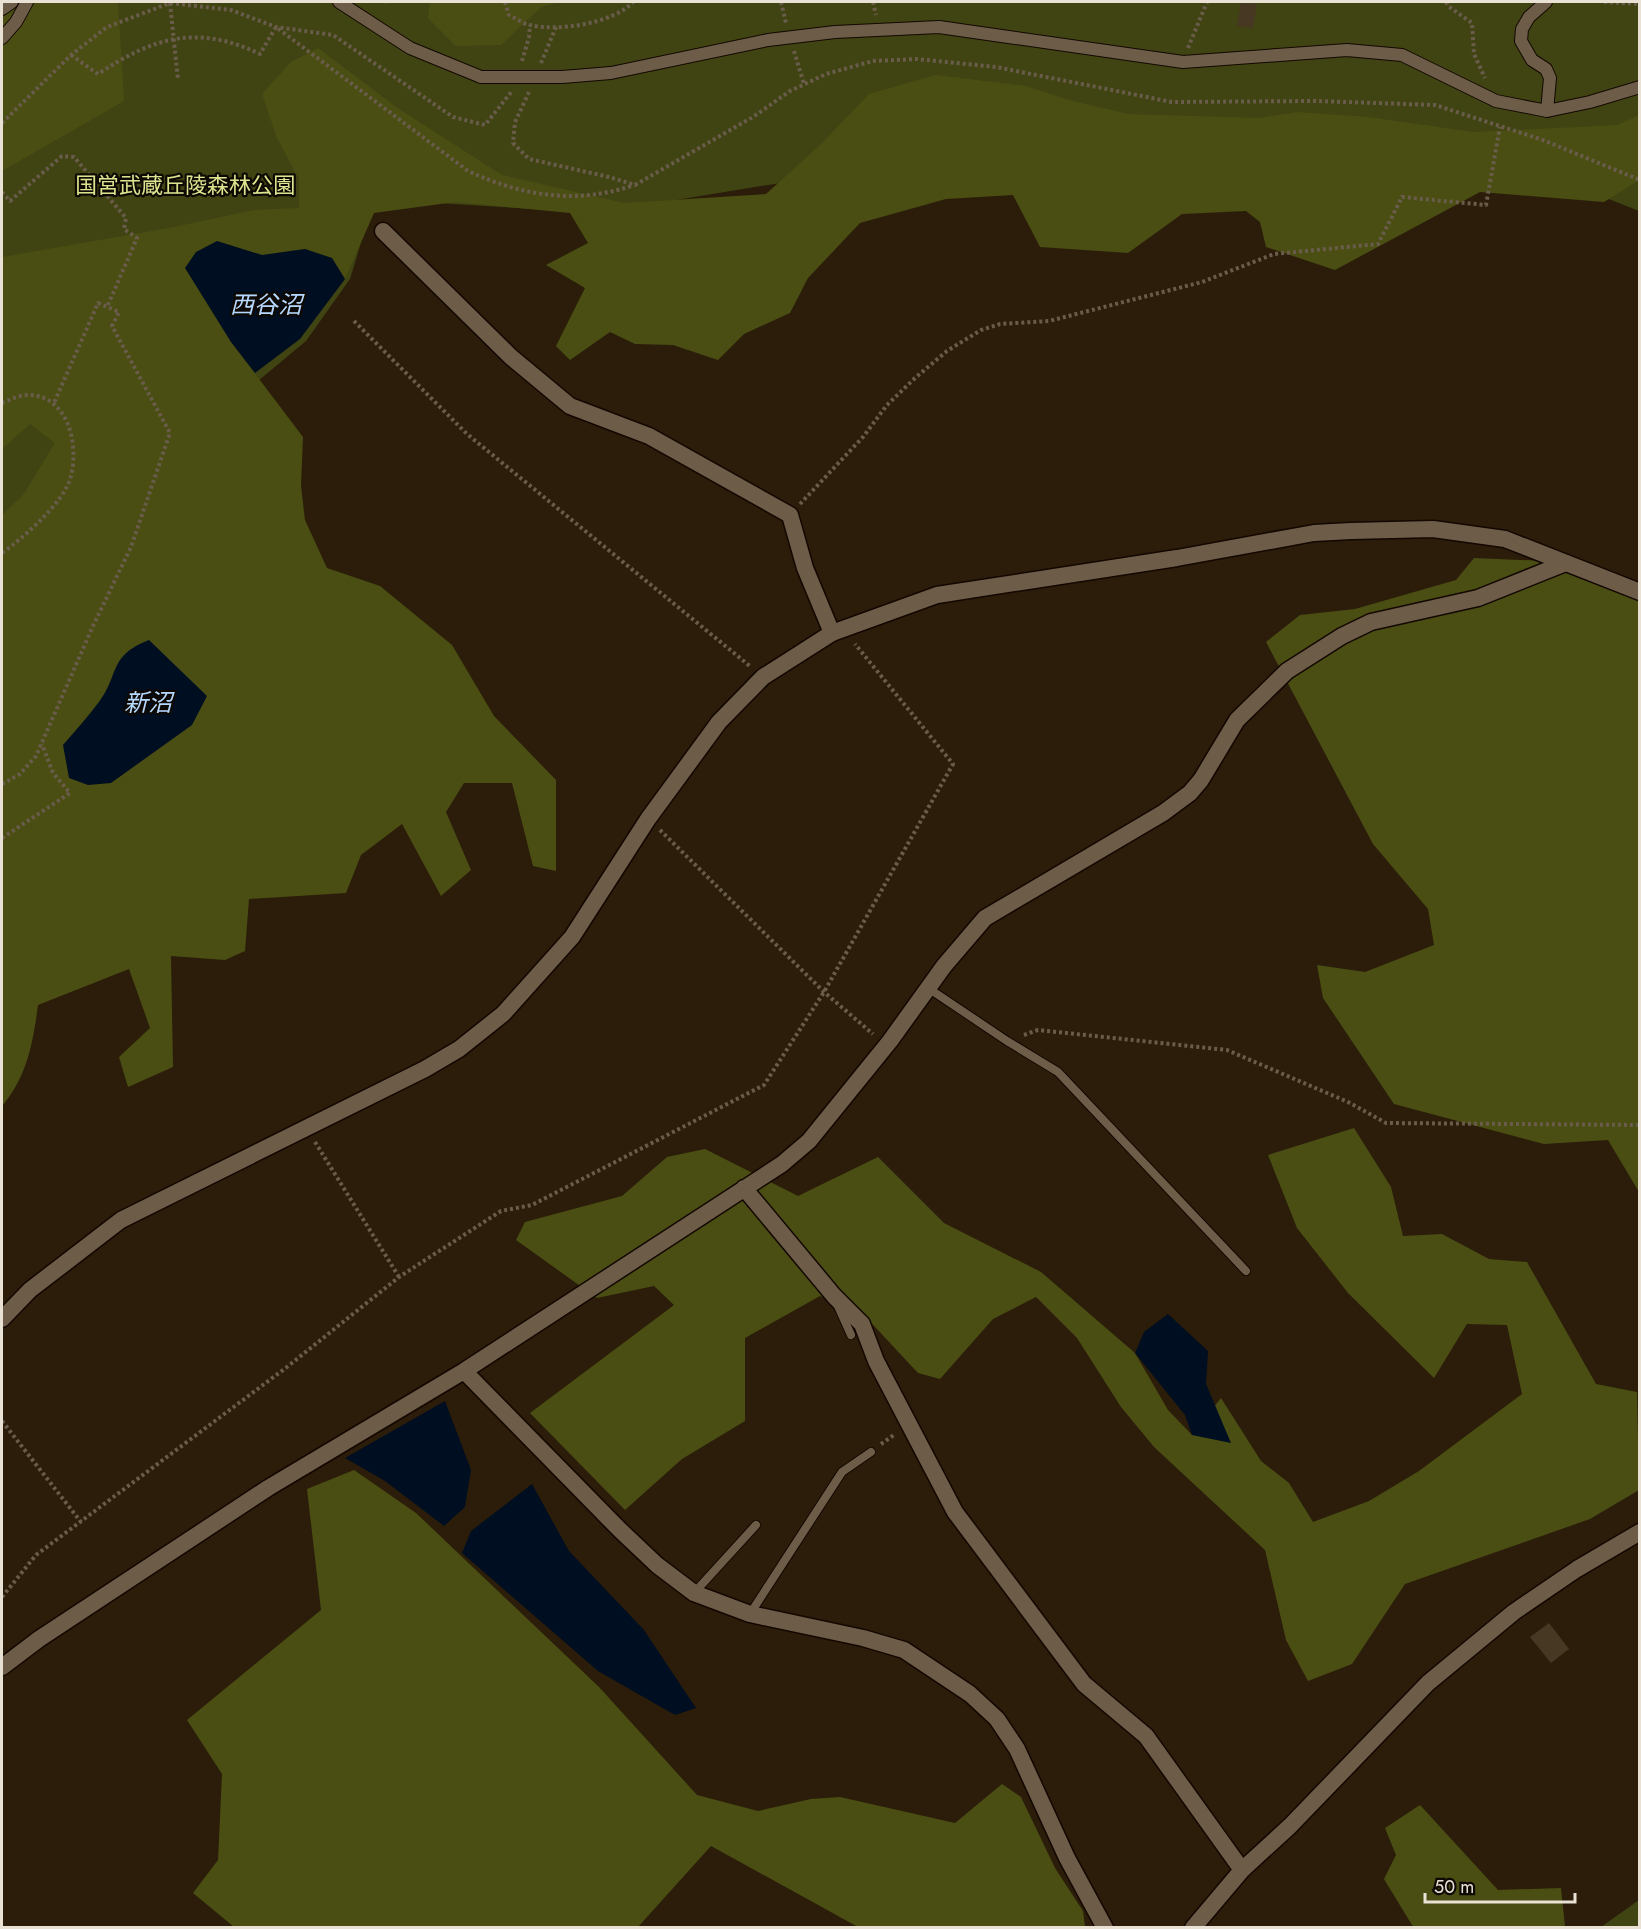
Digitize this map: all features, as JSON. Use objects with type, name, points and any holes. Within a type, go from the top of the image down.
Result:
[{"type":"street","points":[[2,9],[12,2]]},
{"type":"street","points":[[2,38],[16,22],[27,2]]},
{"type":"street","points":[[339,2],[410,48],[481,77],[562,77],[611,73],[768,40],[835,32],[939,27],[1183,62],[1347,50],[1402,55],[1496,101],[1547,111],[1590,102],[1640,87]]},
{"type":"street","points":[[1546,2],[1529,17],[1522,29],[1521,41],[1532,60],[1546,69],[1550,78],[1547,111]]},
{"type":"street","points":[[383,231],[511,357],[570,406],[650,436],[790,515],[805,568],[838,631]]},
{"type":"street","points":[[2,1319],[30,1290],[121,1220],[306,1129],[459,1049],[503,1014],[573,937],[648,819],[719,722],[764,677],[838,631],[937,595],[1177,558],[1314,533],[1433,529],[1505,539],[1563,564],[1640,592]]},
{"type":"street","points":[[2,1667],[39,1639],[268,1488],[464,1371],[782,1164],[808,1140],[890,1041],[928,988],[985,918],[1155,818],[1190,793],[1202,780],[1237,720],[1287,671],[1342,636],[1371,622],[1478,598],[1563,564]]},
{"type":"street","points":[[744,1188],[834,1296],[861,1324],[876,1361],[955,1512],[1084,1684],[1146,1736],[1242,1870]]},
{"type":"street","points":[[464,1371],[620,1530],[657,1565],[694,1593],[750,1614],[863,1638],[904,1650],[970,1694],[997,1719],[1017,1749],[1067,1858],[1106,1928]]},
{"type":"street","points":[[1193,1928],[1242,1870],[1290,1826],[1428,1683],[1514,1612],[1577,1569],[1640,1532]]},
{"type":"lane","points":[[928,988],[1058,1072],[1246,1272]]},
{"type":"lane","points":[[834,1296],[851,1335]]},
{"type":"lane","points":[[750,1614],[842,1472],[871,1452]]},
{"type":"lane","points":[[694,1593],[756,1525]]},
{"type":"path","points":[[154,2],[161,6]]},
{"type":"path","points":[[170,2],[178,80]]},
{"type":"path","points":[[2,123],[71,55],[107,27],[170,2],[231,10],[276,27],[333,35],[453,117],[485,125],[511,94],[515,82]]},
{"type":"path","points":[[505,2],[509,15],[530,25],[556,27],[586,24],[625,10],[633,2]]},
{"type":"path","points":[[1183,62],[1207,2]]},
{"type":"path","points":[[1446,2],[1448,6],[1472,23],[1474,54],[1496,101]]},
{"type":"path","points":[[1605,2],[1640,4]]},
{"type":"path","points":[[519,71],[529,37],[530,25]]},
{"type":"path","points":[[71,55],[98,74],[127,54],[155,42],[174,39],[203,38],[235,42],[260,54],[276,27]]},
{"type":"path","points":[[276,27],[468,171],[501,186],[576,198],[609,194],[635,185],[753,117],[790,91],[826,74],[873,61],[917,59],[996,67],[1172,102],[1294,101],[1435,105],[1543,140],[1640,180]]},
{"type":"path","points":[[538,69],[556,27]]},
{"type":"path","points":[[529,90],[515,122],[513,143],[529,159],[635,185]]},
{"type":"path","points":[[790,515],[863,437],[887,405],[947,351],[981,330],[1000,324],[1050,321],[1202,282],[1274,254],[1378,244],[1402,197],[1486,205],[1500,127]]},
{"type":"path","points":[[2,192],[10,201],[62,156],[74,157],[126,218],[124,229],[137,238],[107,307]]},
{"type":"path","points":[[2,784],[20,774],[36,756],[93,626],[131,547],[170,433],[112,326],[119,312],[98,303],[54,403]]},
{"type":"path","points":[[354,321],[467,434],[764,677]]},
{"type":"path","points":[[2,403],[27,395],[54,403],[70,424],[71,477],[56,504],[2,553]]},
{"type":"path","points":[[2,1597],[36,1555],[287,1367],[399,1277],[501,1211],[532,1205],[764,1086],[824,992],[953,764],[838,631]]},
{"type":"path","points":[[2,838],[70,794],[53,773],[42,743]]},
{"type":"path","points":[[648,819],[824,992],[872,1034],[890,1041]]},
{"type":"path","points":[[1007,1041],[1038,1030],[1227,1050],[1348,1102],[1386,1123],[1640,1125]]},
{"type":"path","points":[[306,1129],[399,1277]]},
{"type":"path","points":[[2,1420],[81,1522]]},
{"type":"path","points":[[871,1452],[886,1439],[909,1427]]},
{"type":"green space","name":"国営武蔵丘陵森林公園","points":[[2,2],[1639,2],[1639,211],[1538,171],[938,157],[597,213],[374,199],[350,279],[306,341],[258,381],[298,655],[2,955]]},
{"type":"green space","points":[[2,2],[118,2],[124,101],[2,171]]},
{"type":"green space","points":[[430,2],[560,2],[541,7],[501,45],[456,46],[428,18]]},
{"type":"green space","points":[[318,48],[399,109],[502,175],[624,203],[766,194],[821,144],[869,94],[936,75],[1026,86],[1069,100],[1128,114],[1258,118],[1298,112],[1368,117],[1474,132],[1618,125],[1639,115],[1639,180],[1604,202],[1480,192],[1335,270],[1266,247],[1260,222],[1246,211],[1182,214],[1128,253],[1040,247],[1013,195],[946,199],[860,223],[808,278],[790,313],[744,334],[718,360],[673,345],[635,344],[610,332],[570,360],[556,346],[585,288],[546,265],[588,243],[570,213],[455,202],[374,213],[345,279],[332,258],[305,249],[262,255],[217,241],[186,268],[231,342],[303,437],[301,486],[305,520],[327,568],[380,586],[452,645],[494,716],[556,780],[556,871],[533,866],[512,783],[464,783],[446,812],[471,870],[441,896],[402,824],[361,855],[346,893],[249,899],[245,951],[225,960],[171,956],[173,1067],[128,1087],[119,1057],[150,1028],[129,969],[38,1005],[28,1059],[11,1095],[2,1106],[2,515],[23,495],[55,443],[30,424],[2,449],[2,257],[169,228],[254,210],[299,208],[299,179],[277,138],[262,94],[291,62]],"holes":[[[100,701],[143,758],[111,782],[63,745]]]},
{"type":"green space","points":[[1474,558],[1592,563],[1639,589],[1639,1192],[1608,1140],[1544,1144],[1394,1104],[1323,998],[1317,965],[1365,972],[1434,945],[1428,909],[1373,844],[1266,642],[1300,615],[1355,609],[1456,580]]},
{"type":"green space","points":[[1354,1128],[1391,1187],[1403,1236],[1442,1234],[1489,1259],[1527,1262],[1596,1384],[1637,1392],[1639,1490],[1590,1519],[1405,1584],[1352,1664],[1308,1681],[1286,1640],[1265,1550],[1154,1447],[1121,1407],[1077,1338],[1036,1297],[993,1319],[940,1379],[918,1373],[862,1313],[820,1296],[745,1338],[745,1421],[682,1459],[625,1510],[530,1413],[674,1305],[654,1286],[597,1298],[516,1240],[525,1222],[622,1196],[667,1157],[705,1149],[798,1196],[878,1157],[944,1223],[1041,1272],[1135,1353],[1168,1410],[1192,1435],[1221,1398],[1261,1461],[1289,1483],[1313,1522],[1369,1501],[1419,1471],[1522,1394],[1507,1325],[1467,1324],[1434,1378],[1348,1293],[1297,1228],[1268,1155]]},
{"type":"green space","points":[[354,1470],[416,1513],[599,1687],[697,1795],[758,1811],[811,1799],[840,1797],[955,1823],[1002,1784],[1021,1797],[1055,1868],[1083,1911],[1085,1927],[858,1927],[711,1846],[638,1927],[234,1927],[193,1893],[218,1860],[222,1774],[187,1720],[321,1610],[307,1489]]},
{"type":"green space","points":[[1420,1805],[1498,1890],[1561,1888],[1565,1927],[1415,1928],[1384,1879],[1396,1855],[1385,1828]]},
{"type":"green space","points":[[1639,1900],[1639,1927],[1601,1927]]},
{"type":"water","name":"西谷沼","points":[[217,241],[262,255],[305,249],[332,258],[345,279],[300,339],[255,373],[231,342],[185,268],[196,252]]},
{"type":"water","name":"新沼","points":[[149,640],[207,696],[192,725],[111,783],[88,785],[69,778],[63,745],[99,702],[121,659],[127,652]]},
{"type":"water","points":[[1168,1314],[1208,1351],[1206,1384],[1231,1443],[1192,1435],[1185,1415],[1135,1353],[1144,1332]]},
{"type":"water","points":[[445,1401],[471,1470],[465,1507],[444,1526],[385,1481],[345,1458]]},
{"type":"water","points":[[532,1484],[569,1551],[644,1630],[696,1708],[675,1715],[598,1671],[462,1553],[471,1531]]},
{"type":"building","points":[[1241,2],[1257,4],[1253,28],[1237,26]]},
{"type":"building","points":[[1549,1623],[1569,1649],[1551,1663],[1530,1637]]}]
